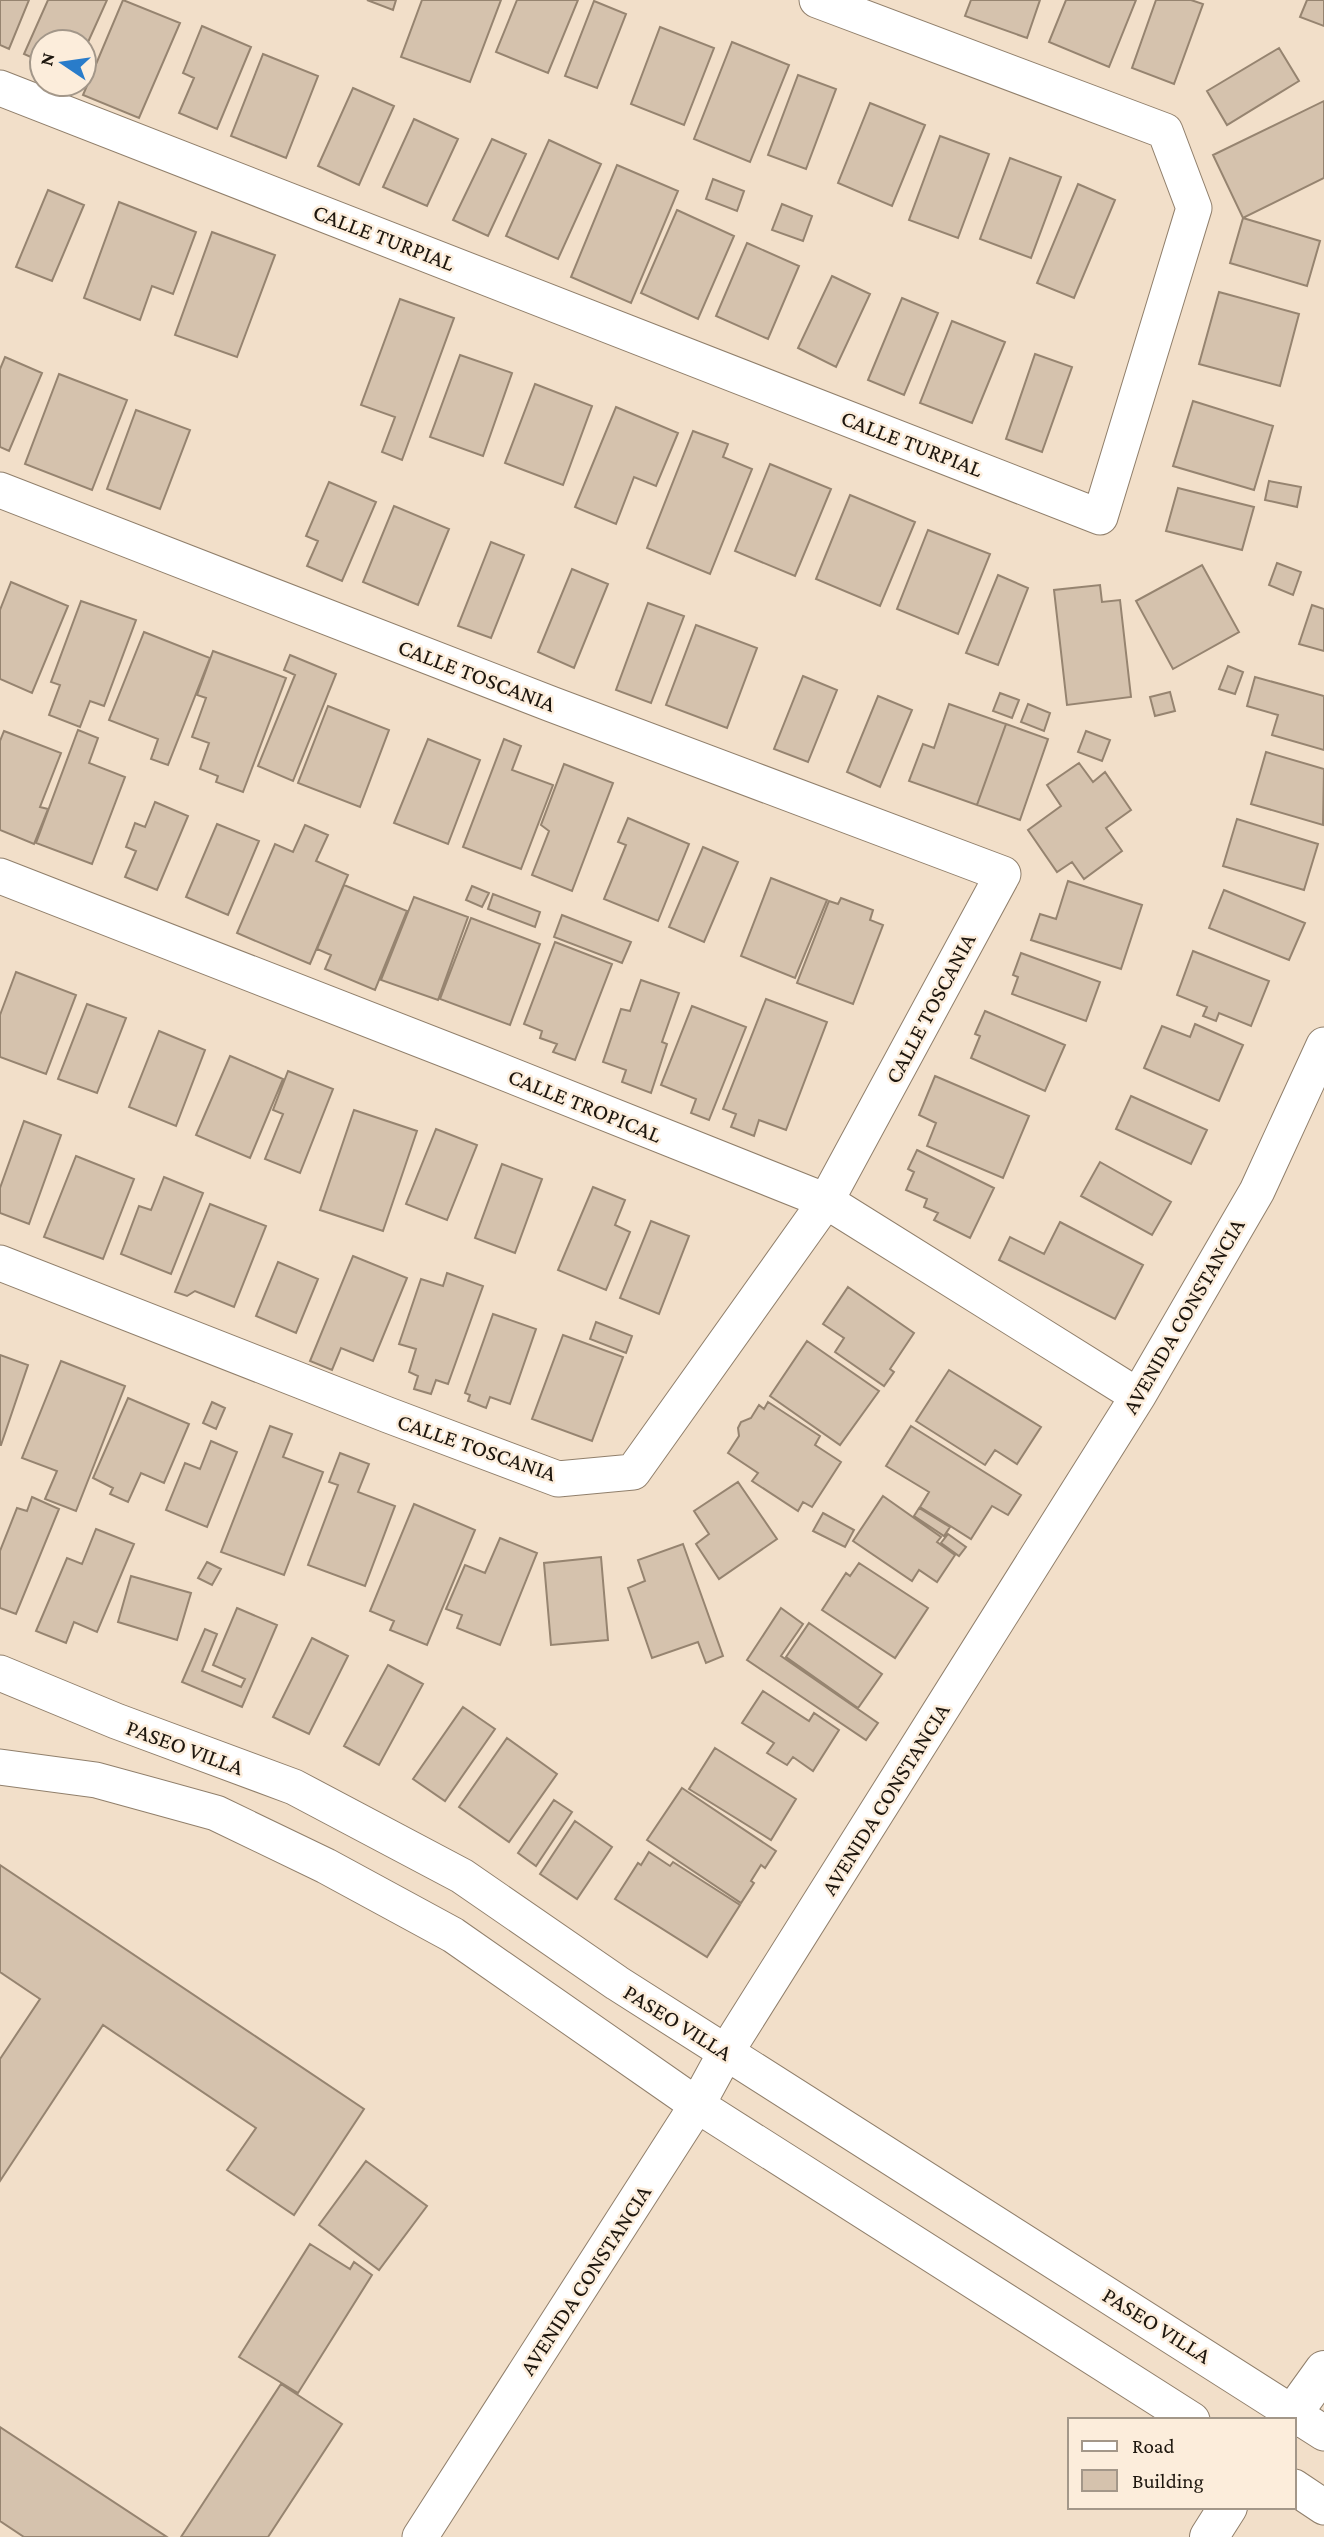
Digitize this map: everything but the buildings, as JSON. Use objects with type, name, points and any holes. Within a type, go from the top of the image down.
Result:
[{"type":"street","name":"CALLE TURPIAL","points":[[0,88],[1100,517],[1194,208],[1165,131],[817,0]]},
{"type":"street","name":"CALLE TOSCANIA","points":[[0,490],[551,704],[1003,874],[826,1201],[633,1472],[558,1479],[0,1263]]},
{"type":"street","name":"CALLE TROPICAL","points":[[0,876],[826,1201],[1138,1396]]},
{"type":"street","name":"AVENIDA CONSTANCIA","points":[[420,2537],[697,2105],[726,2052],[1138,1396],[1257,1191],[1324,1045]]},
{"type":"street","name":"PASEO VILLA","points":[[0,1674],[116,1721],[294,1787],[462,1877],[617,1983],[1290,2416]]},
{"type":"street","points":[[0,1767],[96,1780],[216,1813],[301,1854],[453,1936],[697,2105],[1189,2418]]},
{"type":"street","points":[[1290,2416],[1324,2370]]},
{"type":"street","name":"PASEO VILLA","points":[[1296,2419],[1324,2433]]},
{"type":"street","points":[[1296,2488],[1324,2507]]},
{"type":"street","points":[[1209,2537],[1227,2509]]}]
